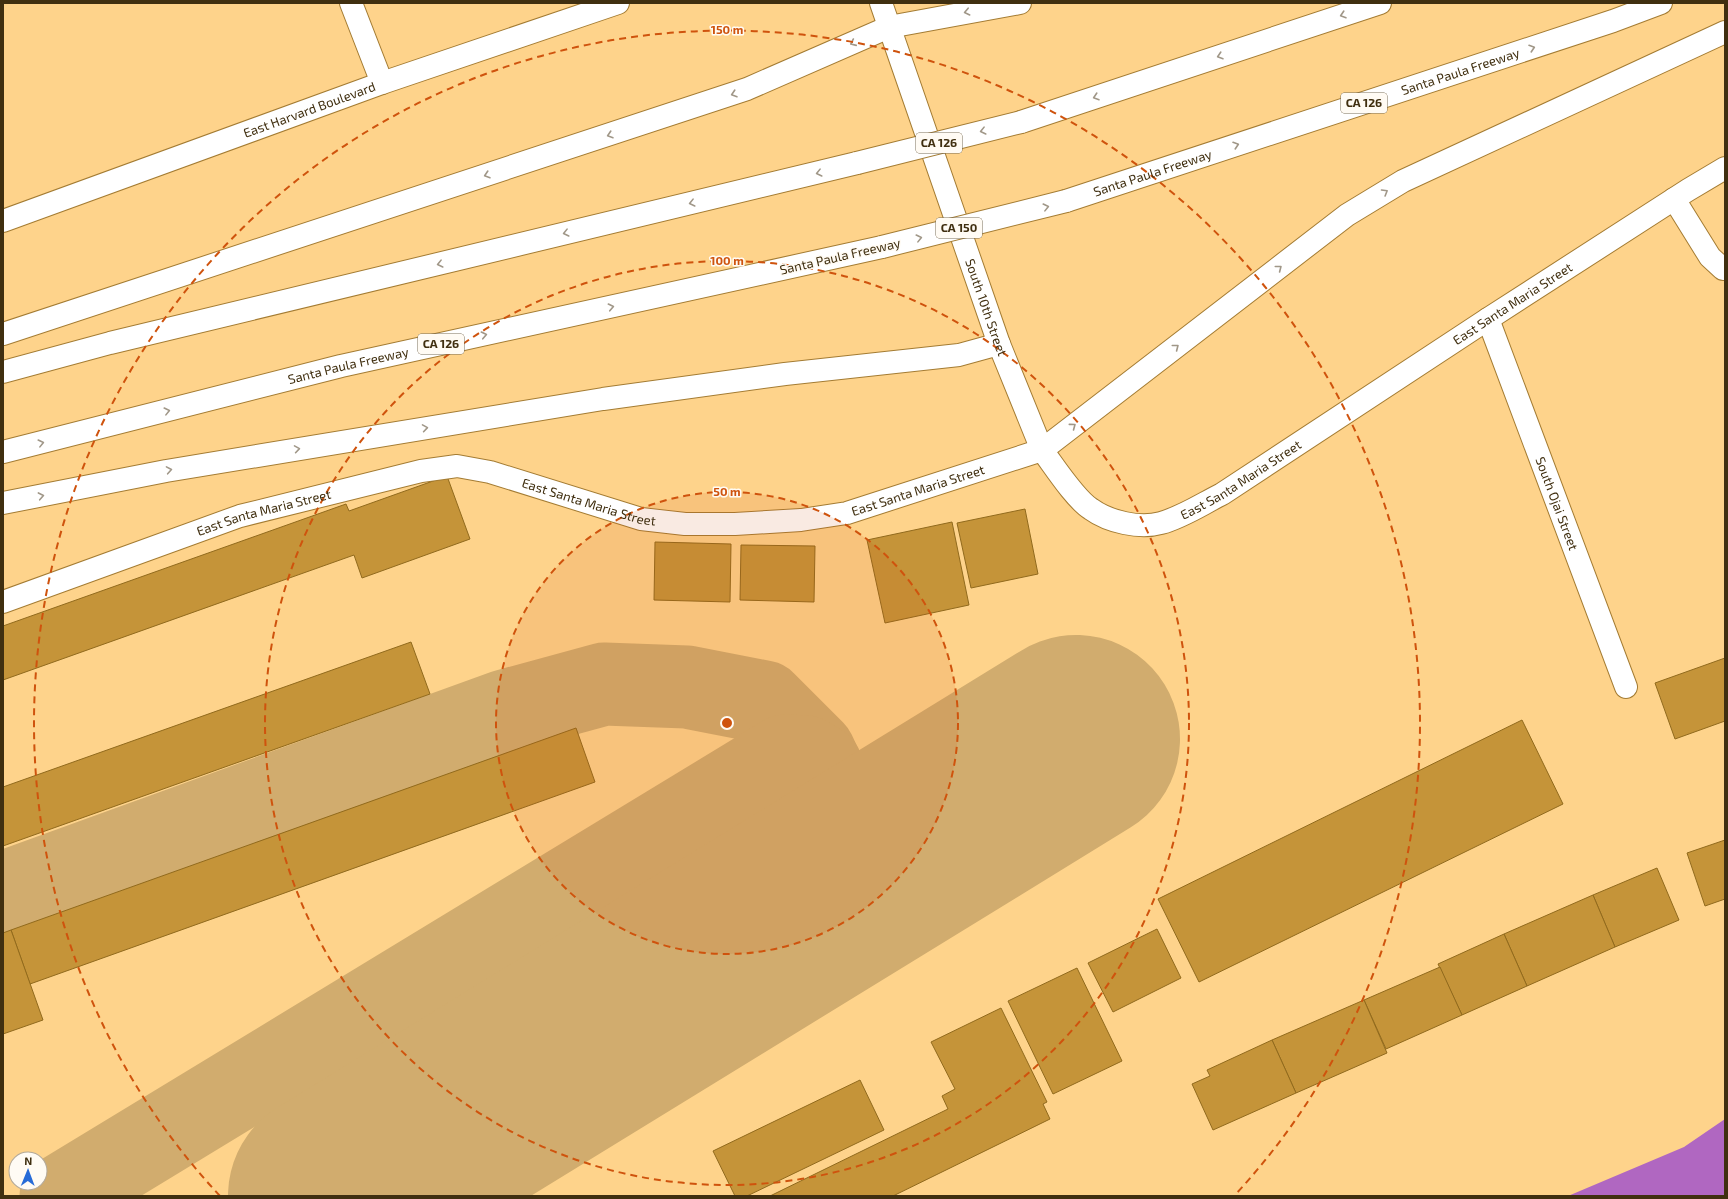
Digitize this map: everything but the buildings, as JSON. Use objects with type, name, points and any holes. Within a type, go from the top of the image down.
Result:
[{"type":"main road","points":[[351,3],[382,83]]},
{"type":"main road","name":"East Harvard Boulevard","points":[[3,221],[382,83],[618,3]]},
{"type":"main road","name":"South 10th Street","points":[[881,3],[999,344],[1042,450]]},
{"type":"main road","points":[[3,334],[747,89],[889,27],[1020,3]]},
{"type":"main road","name":"CA 126","points":[[3,372],[126,339],[857,164],[1021,122],[1380,3]]},
{"type":"main road","name":"Santa Paula Freeway","points":[[3,452],[341,366],[882,248],[1066,202],[1613,21],[1661,3]]},
{"type":"main road","points":[[1042,450],[1353,211],[1403,181],[1725,32]]},
{"type":"main road","name":"East Santa Maria Street","points":[[3,602],[240,516],[421,471],[457,466],[490,472],[641,518],[685,524],[735,524],[801,520],[847,513],[1042,450],[1064,481],[1090,509],[1126,523],[1160,524],[1180,516],[1222,494],[1488,319],[1674,199],[1725,168]]},
{"type":"main road","points":[[1674,199],[1710,257],[1723,269],[1725,269]]},
{"type":"main road","name":"South Ojai Street","points":[[1488,319],[1626,687]]},
{"type":"main road","points":[[3,503],[166,471],[603,399],[785,374],[951,356],[999,344]]},
{"type":"shaded area","points":[[1725,1119],[1725,1196],[1568,1196],[1684,1147]]},
{"type":"taxiway","points":[[3,893],[505,711],[604,684],[687,687],[764,702],[814,752],[845,819],[862,870]]},
{"type":"taxiway","points":[[61,1196],[785,756],[806,757],[821,766]]},
{"type":"runway","points":[[332,1196],[1076,739]]}]
